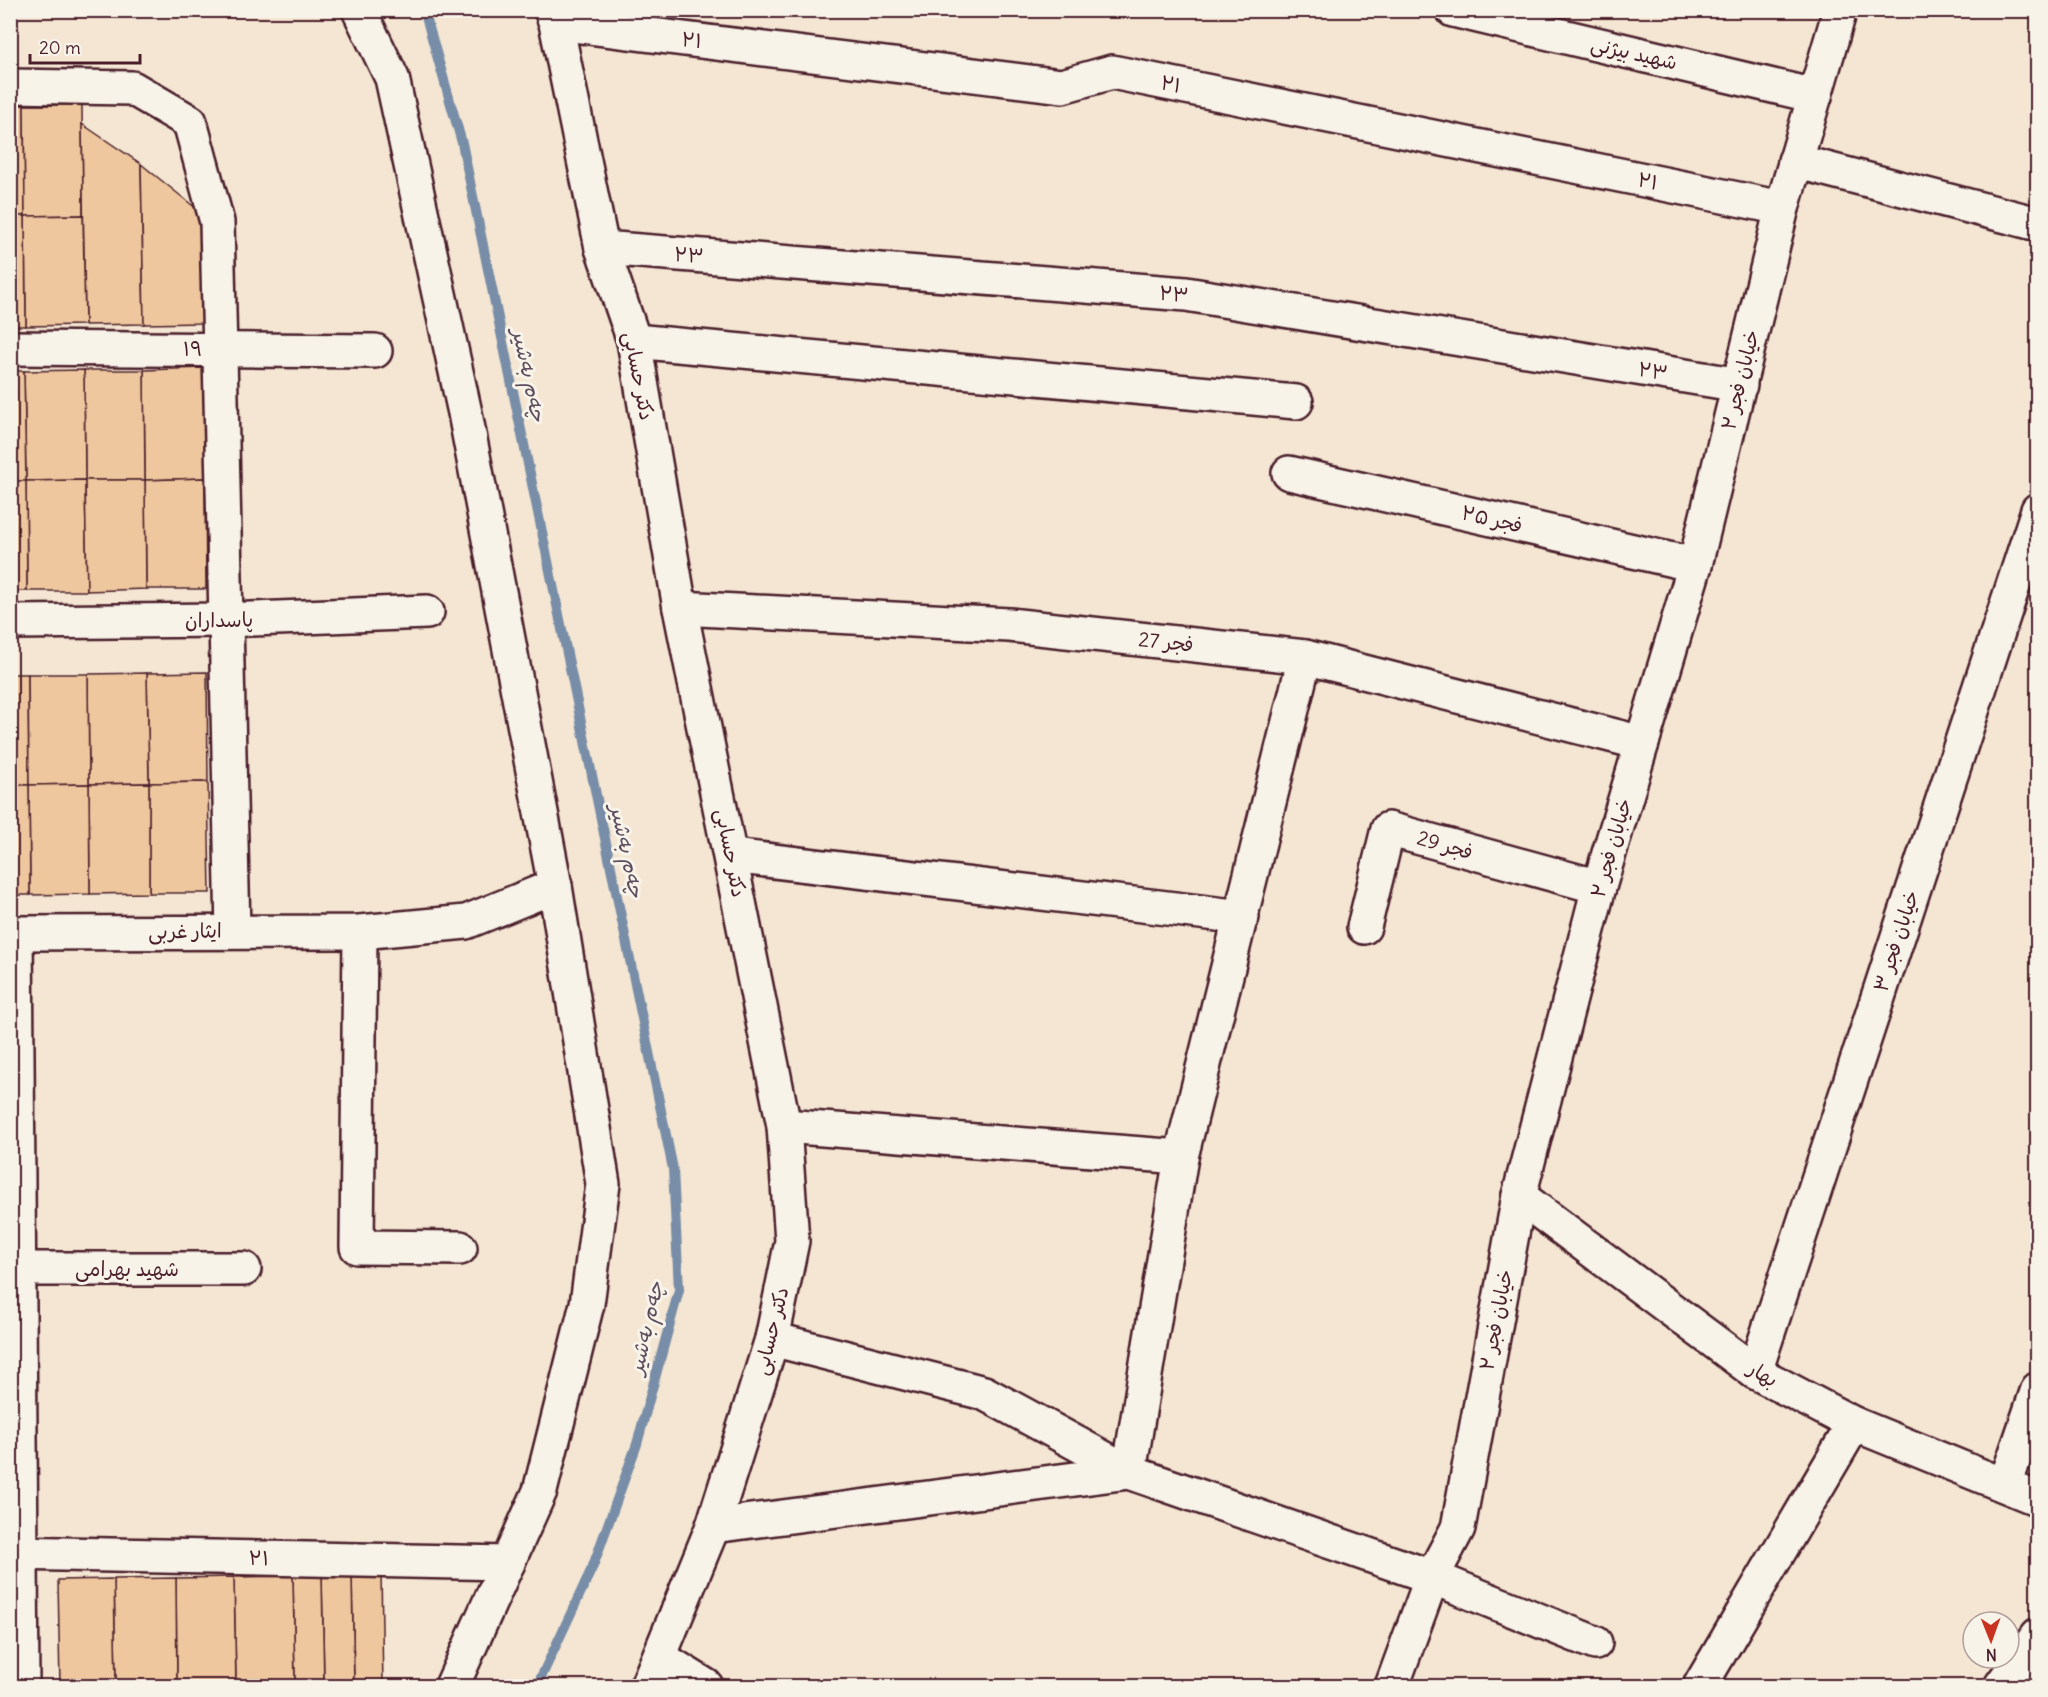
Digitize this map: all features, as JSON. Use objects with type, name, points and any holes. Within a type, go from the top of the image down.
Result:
[{"type":"street","points":[[359,10],[392,78],[465,413],[555,886],[603,1184],[585,1315],[540,1491],[452,1686]]},
{"type":"street","name":"شهید بیژنی","points":[[1453,10],[1815,96]]},
{"type":"street","name":"خیابان فجر ۲","points":[[1392,1686],[1432,1576],[1458,1528],[1519,1196],[1599,887],[1695,565],[1794,161],[1840,10]]},
{"type":"street","name":"۲۱","points":[[553,17],[1062,86],[1112,72],[1782,208]]},
{"type":"street","name":"دکتر حسابی","points":[[553,17],[602,248],[634,341],[680,608],[732,856],[784,1126],[792,1241],[772,1339],[713,1526],[654,1672]]},
{"type":"street","points":[[10,86],[132,88],[190,122],[217,222],[233,931]]},
{"type":"street","points":[[1794,161],[2037,224]]},
{"type":"street","name":"۲۳","points":[[602,248],[1186,294],[1740,385]]},
{"type":"street","points":[[634,341],[1296,402]]},
{"type":"street","name":"۱۹","points":[[10,348],[375,351]]},
{"type":"street","name":"فجر ۲۵","points":[[1289,473],[1695,565]]},
{"type":"street","name":"خیابان فجر ۳","points":[[1755,1372],[2037,510]]},
{"type":"street","name":"فجر 27","points":[[680,608],[1009,625],[1305,657],[1642,743]]},
{"type":"street","name":"پاسداران","points":[[10,622],[226,620],[427,612]]},
{"type":"street","points":[[1129,1472],[1181,1157],[1305,657]]},
{"type":"street","name":"فجر 29","points":[[1364,927],[1388,829],[1599,887]]},
{"type":"street","points":[[732,856],[1242,917]]},
{"type":"street","name":"ایثار غربی","points":[[13,933],[360,932],[466,922],[555,886]]},
{"type":"street","points":[[360,932],[357,1247],[460,1248]]},
{"type":"street","points":[[13,933],[15,1553],[22,1686]]},
{"type":"street","points":[[784,1126],[1181,1157]]},
{"type":"street","name":"بهار","points":[[1519,1196],[1755,1372],[1854,1424],[2037,1499]]},
{"type":"street","name":"شهید بهرامی","points":[[14,1269],[244,1269]]},
{"type":"street","points":[[772,1339],[984,1393],[1129,1472],[1432,1576],[1595,1643]]},
{"type":"street","points":[[2005,1485],[2037,1389]]},
{"type":"street","points":[[1700,1686],[1854,1424]]},
{"type":"street","points":[[713,1526],[1129,1472]]},
{"type":"street","name":"۲۱","points":[[15,1553],[508,1563]]},
{"type":"street","points":[[2001,1686],[2036,1638]]},
{"type":"street","points":[[654,1672],[706,1686]]},
{"type":"building","points":[[10,105],[24,105],[25,216],[10,216]]},
{"type":"building","points":[[24,105],[82,105],[83,215],[25,216]]},
{"type":"building","points":[[82,124],[141,164],[144,324],[85,325]]},
{"type":"building","points":[[141,164],[202,213],[203,323],[144,324]]},
{"type":"building","points":[[83,215],[85,325],[26,326],[25,216]]},
{"type":"building","points":[[10,216],[25,216],[26,326],[10,326]]},
{"type":"building","points":[[204,368],[205,478],[145,480],[144,370]]},
{"type":"building","points":[[84,370],[144,370],[145,480],[85,480]]},
{"type":"building","points":[[84,370],[85,480],[26,481],[24,371]]},
{"type":"building","points":[[10,371],[24,371],[26,481],[10,481]]},
{"type":"building","points":[[205,478],[206,589],[146,589],[145,480]]},
{"type":"building","points":[[85,480],[87,591],[27,591],[26,481]]},
{"type":"building","points":[[85,480],[145,480],[146,589],[87,591]]},
{"type":"building","points":[[10,481],[26,481],[27,591],[10,591]]},
{"type":"building","points":[[207,672],[208,782],[149,783],[147,673]]},
{"type":"building","points":[[147,673],[149,783],[89,784],[88,674]]},
{"type":"building","points":[[10,674],[28,674],[29,785],[10,785]]},
{"type":"building","points":[[28,674],[88,674],[89,784],[29,785]]},
{"type":"building","points":[[208,782],[210,893],[149,893],[149,783]]},
{"type":"building","points":[[149,783],[149,893],[90,894],[89,784]]},
{"type":"building","points":[[89,784],[90,894],[30,895],[29,785]]},
{"type":"building","points":[[10,785],[29,785],[30,895],[10,895]]},
{"type":"building","points":[[381,1573],[383,1686],[354,1686],[352,1575]]},
{"type":"building","points":[[322,1575],[352,1575],[354,1686],[324,1686]]},
{"type":"building","points":[[322,1575],[324,1686],[295,1686],[293,1576]]},
{"type":"building","points":[[293,1576],[295,1686],[236,1686],[234,1577]]},
{"type":"building","points":[[234,1577],[236,1686],[177,1686],[176,1578]]},
{"type":"building","points":[[176,1578],[177,1686],[116,1686],[114,1579]]},
{"type":"building","points":[[114,1579],[116,1686],[60,1686],[58,1580]]},
{"type":"waterway","name":"چەم بەشیر","points":[[424,10],[462,143],[673,1169],[679,1290],[637,1444],[593,1566],[537,1686]]}]
